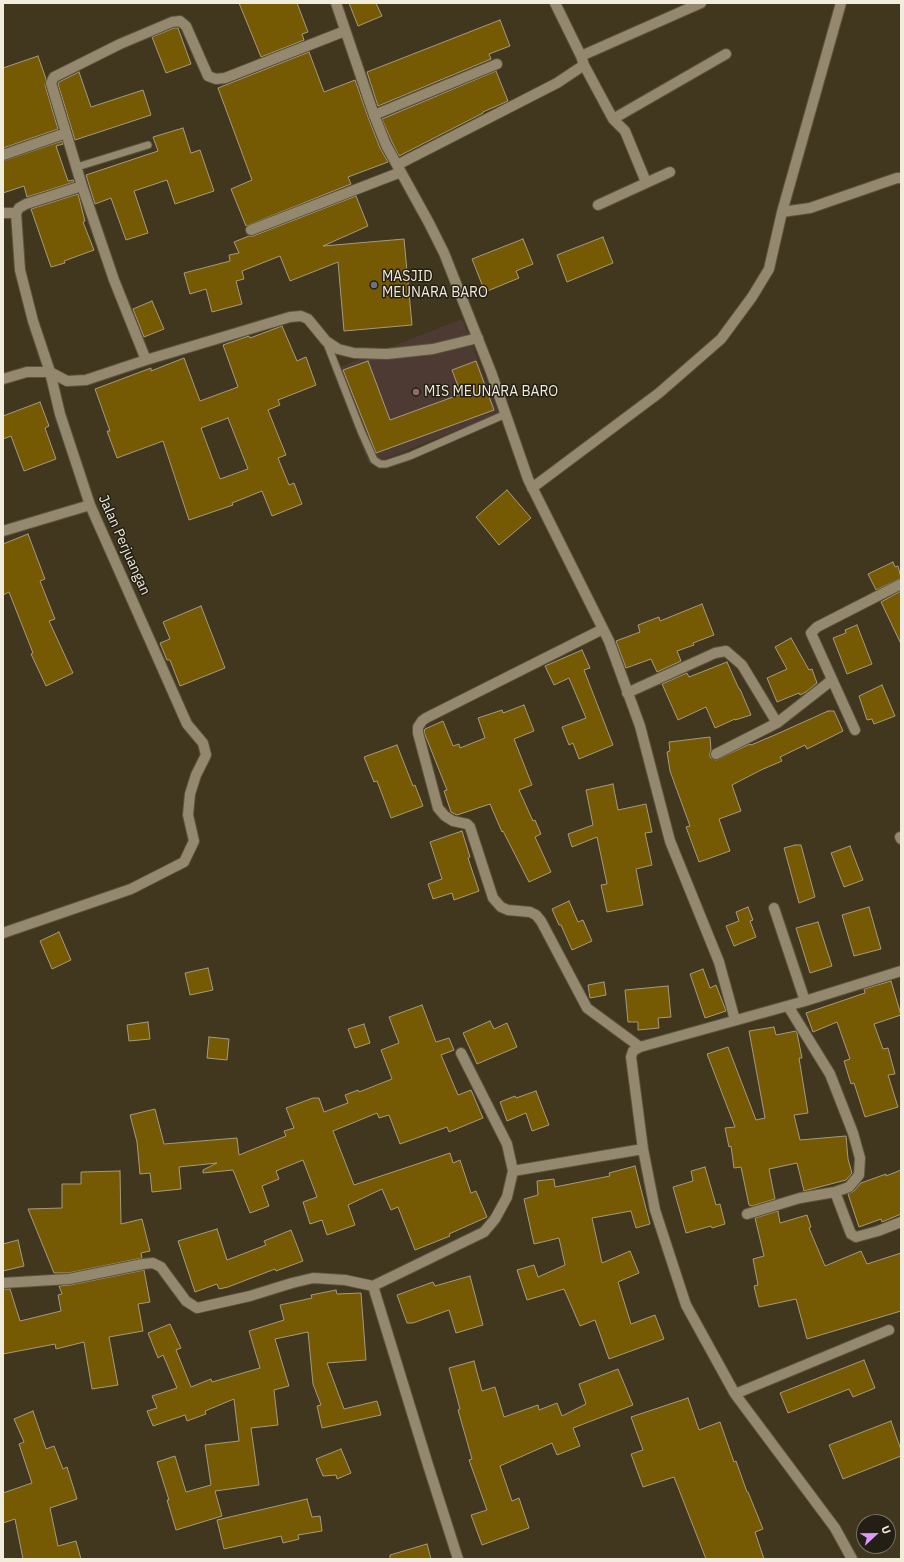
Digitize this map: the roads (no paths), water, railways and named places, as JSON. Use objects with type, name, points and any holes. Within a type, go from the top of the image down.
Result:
[{"type":"street","points":[[336,3],[374,115],[386,145],[429,223],[444,254],[478,338],[530,483],[609,641],[640,726],[670,841],[719,962],[735,1020]]},
{"type":"street","points":[[555,3],[613,119],[625,131],[646,182]]},
{"type":"street","points":[[251,230],[399,168],[557,83],[583,60],[701,3]]},
{"type":"street","points":[[530,483],[659,393],[722,339],[769,269],[782,212],[841,3]]},
{"type":"street","points":[[146,360],[114,280],[82,186],[52,83],[54,77],[120,44],[172,22],[180,21],[186,26],[208,76],[216,79],[225,78],[345,31]]},
{"type":"street","points":[[613,119],[726,54]]},
{"type":"street","points":[[374,115],[497,64]]},
{"type":"street","points":[[3,155],[66,133]]},
{"type":"street","points":[[598,205],[670,172]]},
{"type":"street","points":[[782,212],[810,208],[897,178],[901,178]]},
{"type":"street","points":[[3,213],[16,213],[19,208],[26,204],[82,186]]},
{"type":"street","name":"Jalan Perjuangan","points":[[3,933],[131,889],[184,862],[194,841],[188,815],[190,794],[196,775],[206,755],[202,743],[188,724],[90,505],[60,414],[50,372],[33,321],[20,270],[16,213]]},
{"type":"street","points":[[3,379],[27,372],[50,372],[67,380],[86,380],[146,360],[290,317],[301,316],[308,319],[326,341],[338,349],[354,353],[387,354],[433,349],[478,338]]},
{"type":"street","points":[[3,531],[90,505]]},
{"type":"street","points":[[855,730],[811,633],[817,627],[901,584]]},
{"type":"street","points":[[603,630],[426,718],[418,726],[418,733],[438,808],[445,816],[454,821],[467,824],[470,827],[493,898],[501,907],[508,910],[530,912],[536,915],[541,921],[586,1008],[640,1047]]},
{"type":"street","points":[[627,693],[715,653],[726,651],[742,665],[777,722]]},
{"type":"street","points":[[716,754],[777,722],[832,680]]},
{"type":"street","points":[[774,908],[805,1001]]},
{"type":"street","points":[[852,1559],[835,1528],[735,1394],[686,1305],[655,1210],[642,1149],[631,1057],[633,1051],[640,1047],[788,1006],[901,971]]},
{"type":"street","points":[[747,1214],[800,1198],[835,1192],[850,1187],[859,1175],[860,1158],[853,1133],[830,1074],[788,1006]]},
{"type":"street","points":[[3,1283],[68,1279],[153,1263],[161,1267],[186,1301],[197,1308],[250,1296],[313,1278],[345,1280],[373,1286],[484,1232],[495,1218],[507,1197],[513,1171],[507,1144],[461,1053]]},
{"type":"street","points":[[513,1171],[642,1149]]},
{"type":"street","points":[[835,1192],[851,1234],[856,1237],[901,1222]]},
{"type":"street","points":[[373,1286],[458,1559]]},
{"type":"street","points":[[735,1394],[888,1330]]},
{"type":"lane","points":[[77,167],[148,145]]},
{"type":"lane","points":[[326,341],[361,432],[374,460],[380,464],[386,464],[410,456],[506,414]]},
{"type":"place","name":"MASJID MEUNARA BARO","points":[[374,285]]},
{"type":"place","name":"MIS MEUNARA BARO","points":[[416,392]]}]
